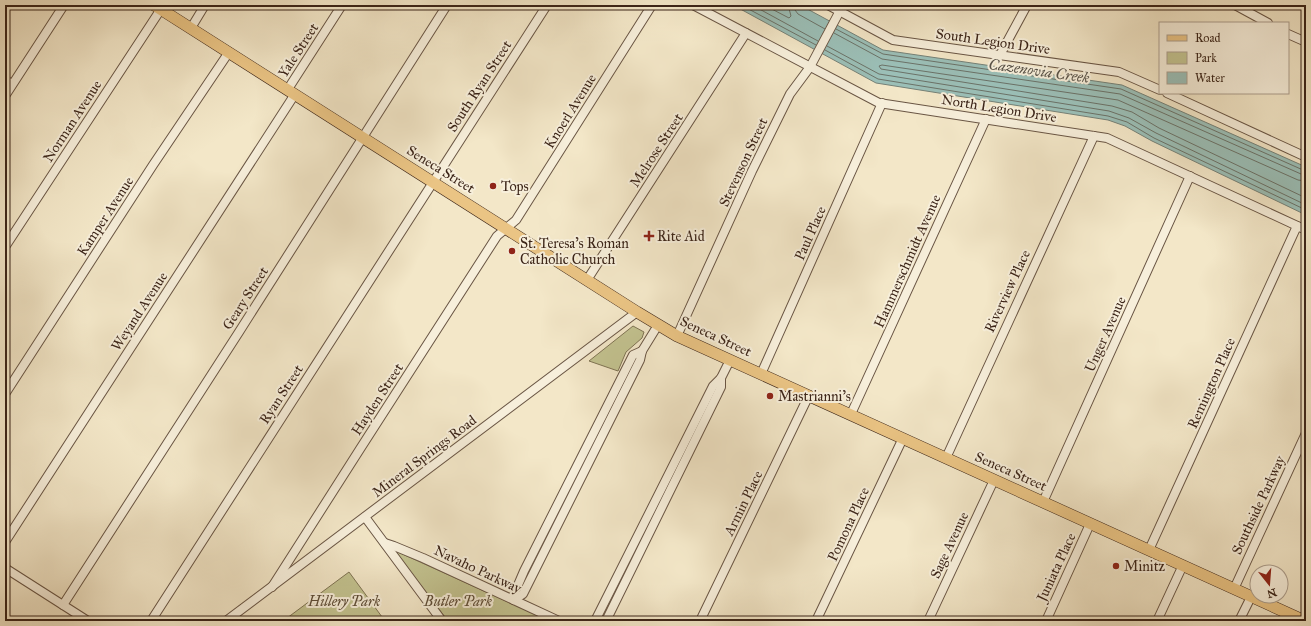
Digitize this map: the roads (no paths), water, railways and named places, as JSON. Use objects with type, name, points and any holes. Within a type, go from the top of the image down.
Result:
[{"type":"main road","name":"Seneca Street","points":[[158,7],[637,312],[678,336],[1249,595]]},
{"type":"main road","name":"Seneca Street","points":[[1268,604],[1305,621]]},
{"type":"street","points":[[5,96],[64,5]]},
{"type":"street","points":[[191,28],[205,5]]},
{"type":"street","name":"Yale Street","points":[[292,92],[342,5]]},
{"type":"street","name":"Geary Street","points":[[63,605],[447,5]]},
{"type":"street","name":"South Ryan Street","points":[[434,182],[547,5]]},
{"type":"street","name":"Knoerl Avenue","points":[[507,228],[516,220],[652,5]]},
{"type":"street","name":"North Legion Drive","points":[[693,5],[746,33],[811,64],[879,103],[986,118],[1107,138],[1306,230]]},
{"type":"street","name":"South Legion Drive","points":[[828,5],[893,40],[1119,72],[1159,90]]},
{"type":"street","points":[[1000,55],[1027,5]]},
{"type":"street","points":[[1235,5],[1266,22]]},
{"type":"street","name":"Norman Avenue","points":[[5,247],[158,7]]},
{"type":"street","name":"Stevenson Street","points":[[678,336],[752,171],[790,94],[811,64],[840,11]]},
{"type":"street","name":"Melrose Street","points":[[588,280],[746,33]]},
{"type":"street","points":[[1289,34],[1306,42]]},
{"type":"street","name":"Kamper Avenue","points":[[5,394],[153,165],[229,52]]},
{"type":"street","points":[[5,80],[12,84]]},
{"type":"street","name":"Weyand Avenue","points":[[5,542],[292,92]]},
{"type":"street","points":[[1168,94],[1306,157]]},
{"type":"street","name":"Paul Place","points":[[761,374],[882,103]]},
{"type":"street","name":"Hammerschmidt Avenue","points":[[851,414],[986,118]]},
{"type":"street","name":"Riverview Place","points":[[946,458],[1094,136]]},
{"type":"street","name":"Unger Avenue","points":[[1042,502],[1190,176]]},
{"type":"street","name":"Ryan Street","points":[[151,621],[434,182]]},
{"type":"street","name":"Remington Place","points":[[1149,550],[1296,226]]},
{"type":"street","name":"Hayden Street","points":[[272,587],[497,236],[507,228]]},
{"type":"street","name":"Mineral Springs Road","points":[[226,621],[637,312]]},
{"type":"street","points":[[514,600],[515,592],[524,571],[559,513],[599,432],[634,355],[642,351],[658,325]]},
{"type":"street","points":[[606,621],[673,465],[713,386],[721,378],[730,360]]},
{"type":"street","points":[[595,621],[681,469],[721,387],[721,378]]},
{"type":"street","name":"Armin Place","points":[[700,621],[808,395]]},
{"type":"street","name":"Southside Parkway","points":[[1234,589],[1306,433]]},
{"type":"street","name":"Pomona Place","points":[[816,621],[903,438]]},
{"type":"street","points":[[673,465],[681,469]]},
{"type":"street","name":"Sage Avenue","points":[[928,621],[994,480]]},
{"type":"street","points":[[365,517],[442,621]]},
{"type":"street","name":"Juniata Place","points":[[1046,621],[1090,524]]},
{"type":"street","name":"Navaho Parkway","points":[[385,544],[394,546],[423,558],[559,621]]},
{"type":"street","points":[[1157,621],[1183,565]]},
{"type":"street","points":[[5,568],[88,621]]},
{"type":"street","points":[[1239,621],[1249,600]]},
{"type":"water","points":[[733,5],[800,5],[883,50],[1122,85],[1306,167],[1306,215],[1152,141],[1125,126],[1108,120],[876,83]]},
{"type":"place","name":"Tops","points":[[493,186]]},
{"type":"place","name":"Rite Aid","points":[[649,236]]},
{"type":"place","name":"St. Teresa's Roman Catholic Church","points":[[512,251]]},
{"type":"place","name":"Mastrianni's","points":[[770,396]]},
{"type":"place","name":"Minitz","points":[[1116,566]]},
{"type":"water label","name":"Cazenovia Creek","points":[[1039,71]]},
{"type":"park label","name":"Hillery Park","points":[[344,601]]},
{"type":"park label","name":"Butler Park","points":[[458,601]]}]
